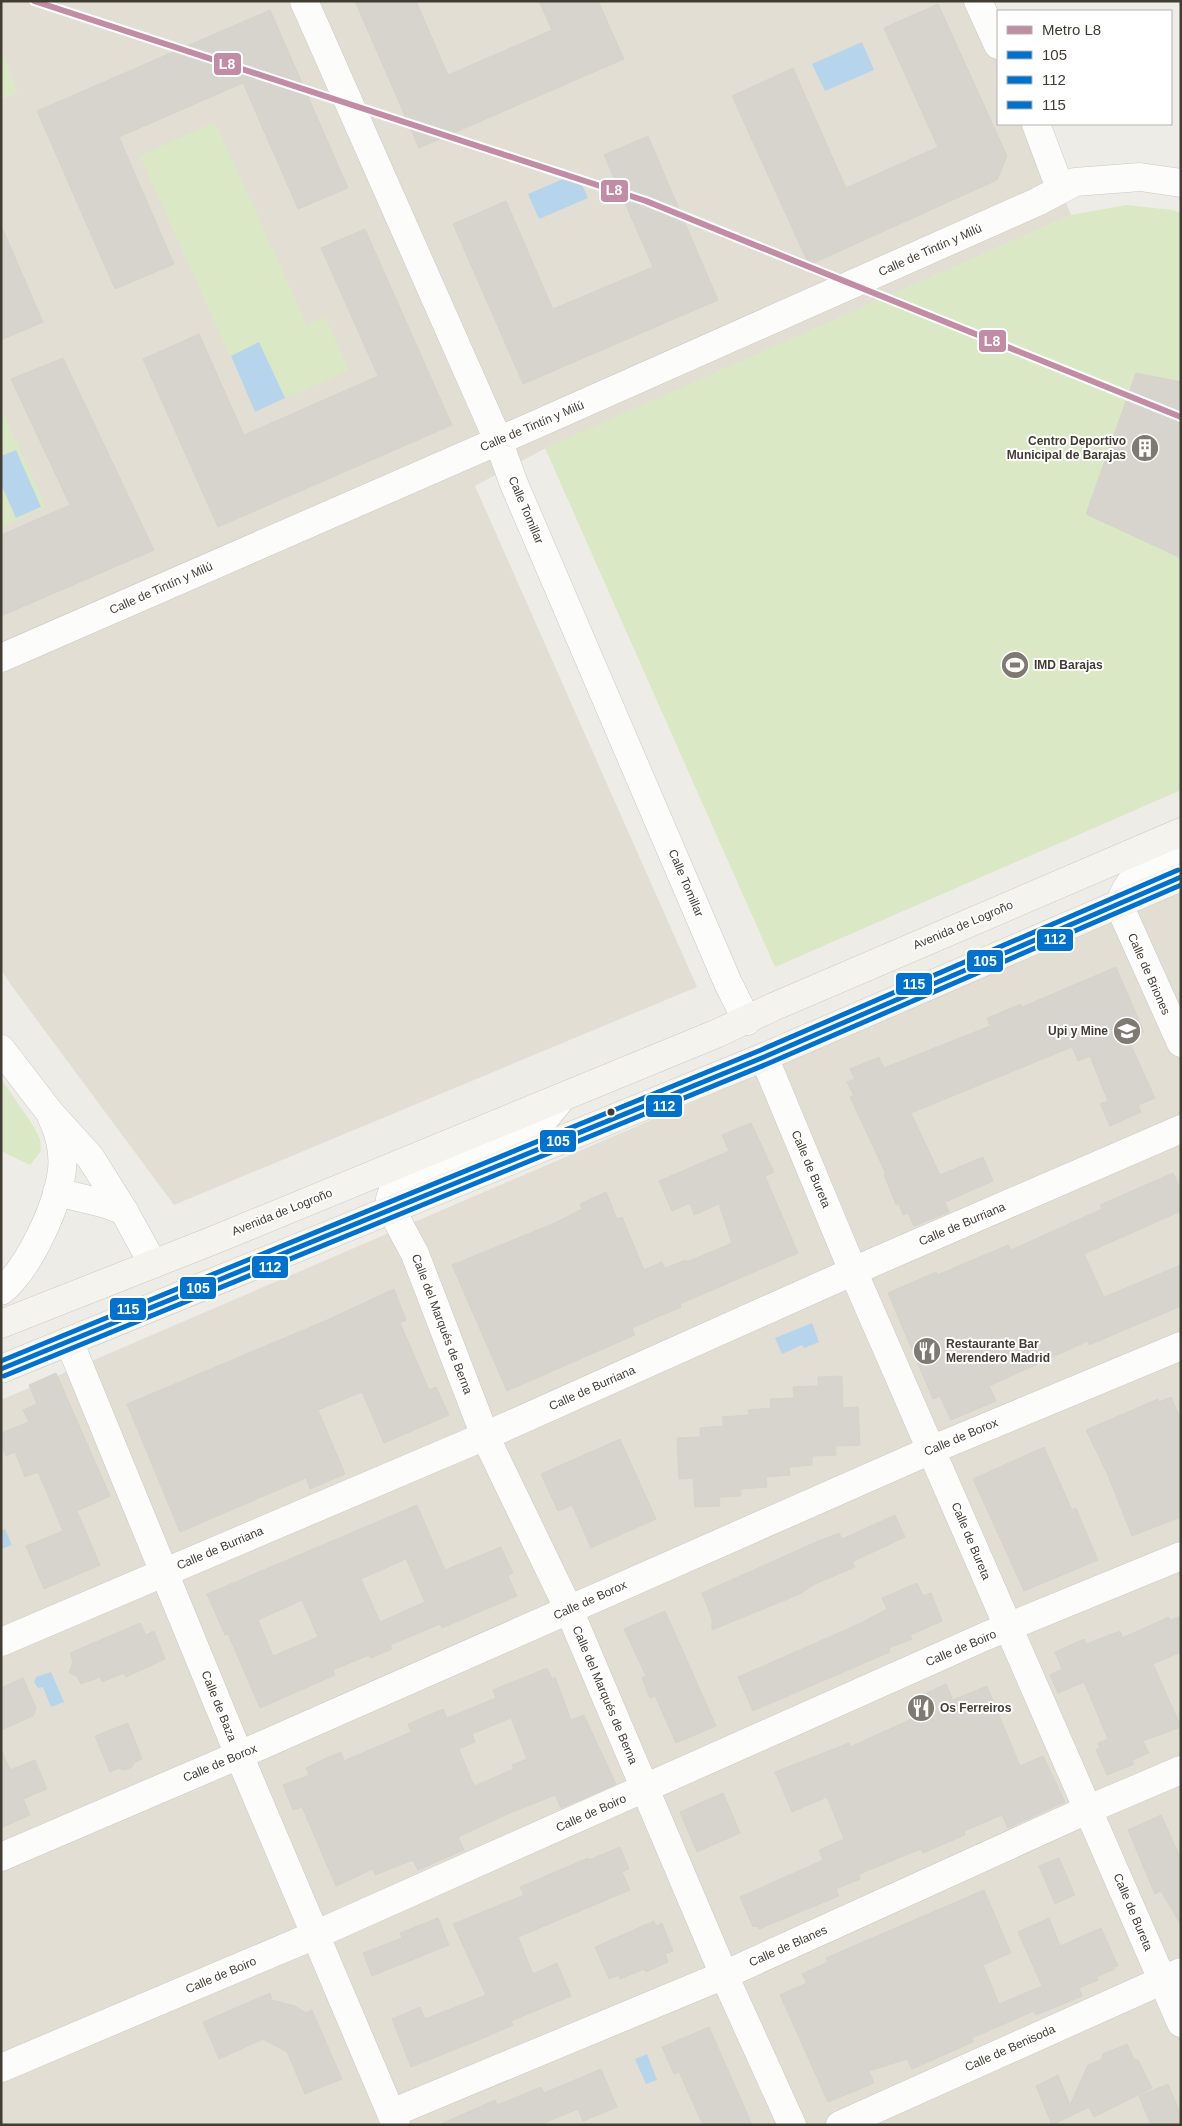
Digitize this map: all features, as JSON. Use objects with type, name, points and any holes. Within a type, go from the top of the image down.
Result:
[{"type":"main road","name":"Avenida de Logroño","points":[[1,1324],[154,1264],[747,1020],[773,1007],[1181,832]]},
{"type":"main road","points":[[1,1369],[392,1211],[764,1057],[1118,905],[1181,876]]},
{"type":"main road","points":[[747,1020],[764,1057]]},
{"type":"main road","points":[[69,1341],[68,1329],[74,1322],[154,1287],[158,1272],[154,1264]]},
{"type":"street","name":"Calle Tomillar","points":[[304,1],[498,440],[514,484],[728,983],[747,1020]]},
{"type":"street","points":[[978,1],[997,43]]},
{"type":"street","points":[[1036,125],[1060,188]]},
{"type":"street","name":"Calle de Tintín y Milú","points":[[1,658],[1028,206],[1074,182],[1140,177],[1181,183]]},
{"type":"street","points":[[1118,905],[1132,877],[1159,859],[1181,850]]},
{"type":"street","name":"Calle de Briones","points":[[1118,905],[1181,1043]]},
{"type":"street","points":[[1,1049],[51,1114],[90,1157],[154,1264]]},
{"type":"street","name":"Calle de Bureta","points":[[764,1057],[931,1450],[1089,1809],[1171,1976],[1181,2023]]},
{"type":"street","points":[[392,1211],[390,1199],[392,1193],[399,1186],[524,1130],[547,1116],[562,1096]]},
{"type":"street","points":[[1,1291],[21,1270],[48,1216],[57,1192],[62,1170],[62,1148],[51,1114]]},
{"type":"street","name":"Calle de Burriana","points":[[1,1642],[485,1436],[854,1271],[1181,1129]]},
{"type":"street","points":[[57,1192],[106,1204],[124,1211]]},
{"type":"street","name":"Calle del Marqués de Berna","points":[[392,1211],[415,1254],[485,1436],[568,1610],[724,1974],[792,2125]]},
{"type":"street","name":"Calle de Baza","points":[[69,1341],[239,1755],[394,2119]]},
{"type":"street","name":"Calle de Borox","points":[[1,1857],[239,1755],[931,1450],[1181,1346]]},
{"type":"street","name":"Calle de Boiro","points":[[1,2068],[315,1935],[1009,1628],[1181,1556]]},
{"type":"street","name":"Calle de Blanes","points":[[394,2119],[724,1974],[1089,1809],[1181,1770]]},
{"type":"street","name":"Calle de Benisoda","points":[[840,2125],[1171,1976]]},
{"type":"shaded area","points":[[1,1],[979,1],[997,41],[997,125],[1036,125],[1071,215],[544,449],[475,486],[697,987],[174,1205],[1,969],[1,99],[17,93],[1,48]]},
{"type":"shaded area","points":[[1181,892],[1181,2125],[1,2125],[1,1400]]},
{"type":"green space","points":[[1,48],[17,93],[1,99]]},
{"type":"green space","points":[[215,122],[307,325],[325,317],[349,370],[255,412],[140,156]]},
{"type":"green space","name":"IMD Barajas","points":[[1126,205],[1172,210],[1181,213],[1181,790],[775,967],[545,448],[1071,215]]},
{"type":"green space","points":[[1,407],[46,507],[1,527]]},
{"type":"green space","points":[[1,1079],[34,1127],[40,1139],[41,1151],[30,1165],[1,1151]]},
{"type":"water","points":[[862,42],[874,70],[825,91],[812,64]]},
{"type":"water","points":[[577,173],[588,198],[539,219],[528,194]]},
{"type":"water","points":[[259,342],[285,398],[255,412],[231,356]]},
{"type":"water","points":[[16,450],[41,507],[16,518],[1,484],[1,456]]},
{"type":"water","points":[[812,1323],[819,1342],[804,1348],[802,1345],[782,1354],[775,1338]]},
{"type":"water","points":[[5,1529],[12,1545],[1,1549],[1,1531]]},
{"type":"water","points":[[51,1672],[64,1702],[51,1707],[43,1687],[38,1688],[34,1682],[36,1677]]},
{"type":"water","points":[[647,2054],[657,2080],[646,2084],[635,2059]]},
{"type":"building","points":[[355,1],[416,1],[448,75],[552,30],[539,1],[598,1],[624,59],[419,148]]},
{"type":"building","points":[[938,4],[1007,156],[997,180],[809,265],[732,96],[793,68],[846,188],[938,147],[884,28]]},
{"type":"building","points":[[270,10],[348,188],[298,209],[243,83],[119,137],[174,264],[115,289],[37,111]]},
{"type":"building","points":[[648,136],[718,300],[523,384],[453,224],[506,201],[553,309],[653,267],[604,155]]},
{"type":"building","points":[[1,225],[43,322],[1,340]]},
{"type":"building","points":[[365,229],[452,425],[218,527],[143,359],[199,334],[244,435],[378,376],[321,248]]},
{"type":"building","points":[[63,358],[154,550],[1,616],[1,535],[70,505],[11,379]]},
{"type":"building","name":"Centro Deportivo Municipal de Barajas","points":[[1136,373],[1181,382],[1181,558],[1086,514]]},
{"type":"building","points":[[1116,967],[1144,1032],[1128,1039],[1155,1098],[1138,1105],[1141,1112],[1110,1126],[1100,1104],[1108,1101],[1090,1056],[1078,1061],[1072,1047],[911,1113],[940,1175],[983,1157],[993,1181],[945,1202],[949,1212],[914,1226],[908,1213],[903,1215],[899,1204],[896,1205],[884,1174],[886,1174],[850,1097],[854,1096],[847,1082],[855,1079],[850,1069],[879,1057],[884,1068],[990,1026],[987,1018],[1021,1004],[1022,1007]]},
{"type":"building","points":[[751,1123],[774,1172],[765,1176],[798,1253],[680,1304],[681,1307],[632,1328],[635,1335],[507,1391],[452,1265],[557,1222],[582,1209],[580,1204],[606,1192],[617,1219],[622,1217],[644,1270],[662,1262],[665,1268],[686,1260],[687,1262],[732,1243],[719,1204],[694,1215],[690,1203],[672,1211],[659,1181],[729,1151],[722,1135]]},
{"type":"building","points":[[1173,1173],[1181,1190],[1181,1211],[1084,1254],[1104,1297],[1181,1265],[1181,1306],[1089,1345],[1088,1341],[989,1386],[996,1401],[951,1420],[940,1396],[933,1399],[888,1293],[936,1272],[937,1275],[1008,1245],[1011,1250],[1102,1209],[1100,1205]]},
{"type":"building","points":[[394,1289],[406,1320],[400,1323],[429,1390],[436,1387],[449,1415],[384,1443],[362,1392],[318,1410],[345,1474],[310,1489],[306,1478],[180,1532],[127,1404],[325,1321]]},
{"type":"building","points":[[56,1373],[110,1496],[77,1511],[100,1565],[44,1589],[26,1546],[63,1531],[38,1472],[25,1477],[15,1452],[6,1456],[1,1445],[1,1433],[29,1422],[23,1410],[37,1404],[29,1385]]},
{"type":"building","points":[[842,1376],[843,1408],[858,1407],[860,1445],[836,1446],[836,1455],[812,1456],[812,1465],[789,1467],[790,1475],[766,1477],[767,1487],[741,1489],[741,1496],[719,1497],[720,1506],[695,1507],[693,1478],[679,1479],[677,1438],[700,1437],[700,1428],[724,1426],[722,1417],[749,1415],[748,1410],[771,1408],[770,1399],[794,1398],[793,1387],[818,1386],[818,1377]]},
{"type":"building","points":[[1171,1397],[1181,1420],[1181,1517],[1132,1536],[1107,1473],[1086,1430],[1158,1399],[1159,1402]]},
{"type":"building","points":[[620,1439],[656,1519],[591,1548],[572,1505],[558,1511],[541,1474]]},
{"type":"building","points":[[1044,1447],[1072,1510],[1076,1508],[1098,1560],[1024,1591],[973,1479]]},
{"type":"building","points":[[417,1505],[445,1570],[501,1547],[513,1573],[508,1576],[517,1596],[442,1628],[440,1624],[390,1645],[392,1649],[371,1658],[369,1655],[333,1670],[335,1675],[260,1708],[228,1634],[225,1635],[207,1594]],"holes":[[[406,1559],[425,1602],[380,1622],[361,1579]],[[302,1600],[318,1637],[273,1656],[258,1620]]]},
{"type":"building","points":[[895,1515],[905,1537],[852,1562],[855,1567],[813,1585],[800,1594],[712,1630],[712,1619],[702,1593],[816,1542],[839,1533],[842,1539]]},
{"type":"building","points":[[917,1583],[923,1596],[931,1593],[942,1621],[910,1635],[912,1639],[889,1648],[890,1652],[753,1711],[738,1677],[861,1623],[887,1609],[882,1598]]},
{"type":"building","points":[[665,1611],[716,1726],[676,1743],[655,1696],[650,1698],[642,1678],[646,1676],[624,1629]]},
{"type":"building","points":[[1181,1616],[1181,1652],[1153,1664],[1181,1727],[1143,1741],[1149,1753],[1132,1760],[1134,1764],[1107,1775],[1096,1750],[1100,1748],[1098,1743],[1108,1739],[1084,1682],[1058,1693],[1050,1675],[1062,1669],[1055,1652],[1084,1639],[1086,1644],[1120,1631],[1122,1638],[1169,1617],[1170,1620]]},
{"type":"building","points":[[140,1623],[146,1635],[154,1631],[165,1659],[126,1677],[124,1673],[102,1682],[100,1677],[81,1684],[77,1676],[69,1673],[73,1662],[70,1653]]},
{"type":"building","points":[[547,1668],[552,1679],[555,1677],[571,1720],[584,1715],[616,1784],[561,1808],[555,1795],[510,1813],[458,1837],[464,1850],[418,1870],[413,1860],[375,1875],[373,1869],[336,1886],[302,1807],[293,1810],[283,1785],[309,1775],[306,1768],[341,1752],[344,1761],[411,1732],[408,1724],[443,1709],[447,1718],[496,1698],[493,1690]],"holes":[[[511,1718],[527,1759],[512,1765],[514,1769],[474,1786],[459,1749],[475,1742],[472,1734]]]},
{"type":"building","points":[[23,1678],[36,1708],[33,1716],[1,1730],[1,1688]]},
{"type":"building","points":[[946,1684],[953,1700],[987,1686],[1020,1766],[1043,1756],[1065,1802],[1008,1828],[1002,1815],[964,1831],[965,1835],[923,1853],[921,1849],[859,1874],[860,1879],[836,1889],[839,1896],[759,1929],[757,1926],[753,1927],[740,1897],[823,1860],[819,1850],[844,1839],[827,1797],[792,1812],[775,1772],[849,1743],[850,1747],[914,1718],[907,1702]]},
{"type":"building","points":[[128,1723],[142,1759],[135,1762],[132,1767],[124,1770],[119,1768],[110,1772],[95,1736]]},
{"type":"building","points":[[1,1749],[10,1770],[35,1760],[47,1789],[23,1799],[30,1815],[1,1828]]},
{"type":"building","points":[[723,1793],[740,1833],[697,1852],[680,1812]]},
{"type":"building","points":[[1161,1815],[1181,1859],[1181,1925],[1161,1891],[1155,1894],[1128,1830]]},
{"type":"building","points":[[620,1847],[629,1869],[622,1872],[630,1890],[518,1937],[533,1974],[557,1963],[571,1996],[511,2021],[513,2025],[486,2037],[411,2067],[392,2019],[420,2007],[425,2019],[486,1995],[453,1924],[524,1895],[520,1887],[588,1858],[589,1860]]},
{"type":"building","points":[[1059,1858],[1075,1895],[1055,1904],[1039,1866]]},
{"type":"building","points":[[984,1890],[1011,1953],[983,1965],[999,2004],[1042,1986],[1018,1932],[1049,1918],[1060,1946],[1101,1928],[1118,1966],[1096,1977],[1098,1980],[1079,1988],[1082,1996],[1036,2015],[1034,2011],[972,2038],[973,2042],[912,2069],[907,2059],[869,2071],[874,2083],[828,2102],[780,1995],[807,1983],[802,1974],[828,1962],[826,1958]]},
{"type":"building","points":[[438,1918],[449,1945],[372,1976],[363,1953],[402,1938],[400,1933]]},
{"type":"building","points":[[654,1921],[656,1926],[662,1923],[673,1951],[665,1954],[668,1962],[646,1972],[644,1969],[620,1979],[619,1975],[609,1979],[595,1947]]},
{"type":"building","points":[[270,1993],[272,2000],[295,2006],[306,2013],[312,2010],[342,2079],[305,2094],[287,2052],[263,2039],[219,2059],[203,2022]]},
{"type":"building","points":[[709,2027],[752,2125],[703,2125],[679,2072],[674,2074],[662,2047]]},
{"type":"building","points":[[1127,2044],[1134,2059],[1138,2060],[1152,2088],[1094,2117],[1089,2107],[1052,2125],[1036,2086],[1058,2075],[1070,2105],[1088,2065],[1101,2060],[1103,2054]]},
{"type":"building","points":[[601,2069],[617,2107],[583,2121],[578,2109],[539,2125],[439,2125],[495,2100],[497,2105],[541,2087],[544,2093]]},
{"type":"building","points":[[1168,2084],[1181,2115],[1181,2125],[1151,2125],[1139,2096]]},
{"type":"metro line","name":"L8","points":[[34,1],[646,201],[1181,417]]},
{"type":"transit line","name":"115","points":[[1,1361],[761,1050],[1178,870]]},
{"type":"transit line","name":"105","points":[[1,1369],[764,1057],[1181,877]]},
{"type":"transit line","name":"112","points":[[4,1376],[767,1064],[1181,885]]},
{"type":"place","name":"Centro Deportivo Municipal de Barajas","points":[[1145,448]]},
{"type":"place","name":"IMD Barajas","points":[[1015,665]]},
{"type":"place","name":"Upi y Mine","points":[[1127,1031]]},
{"type":"place","name":"Restaurante Bar Merendero Madrid","points":[[927,1351]]},
{"type":"place","name":"Os Ferreiros","points":[[921,1708]]}]
